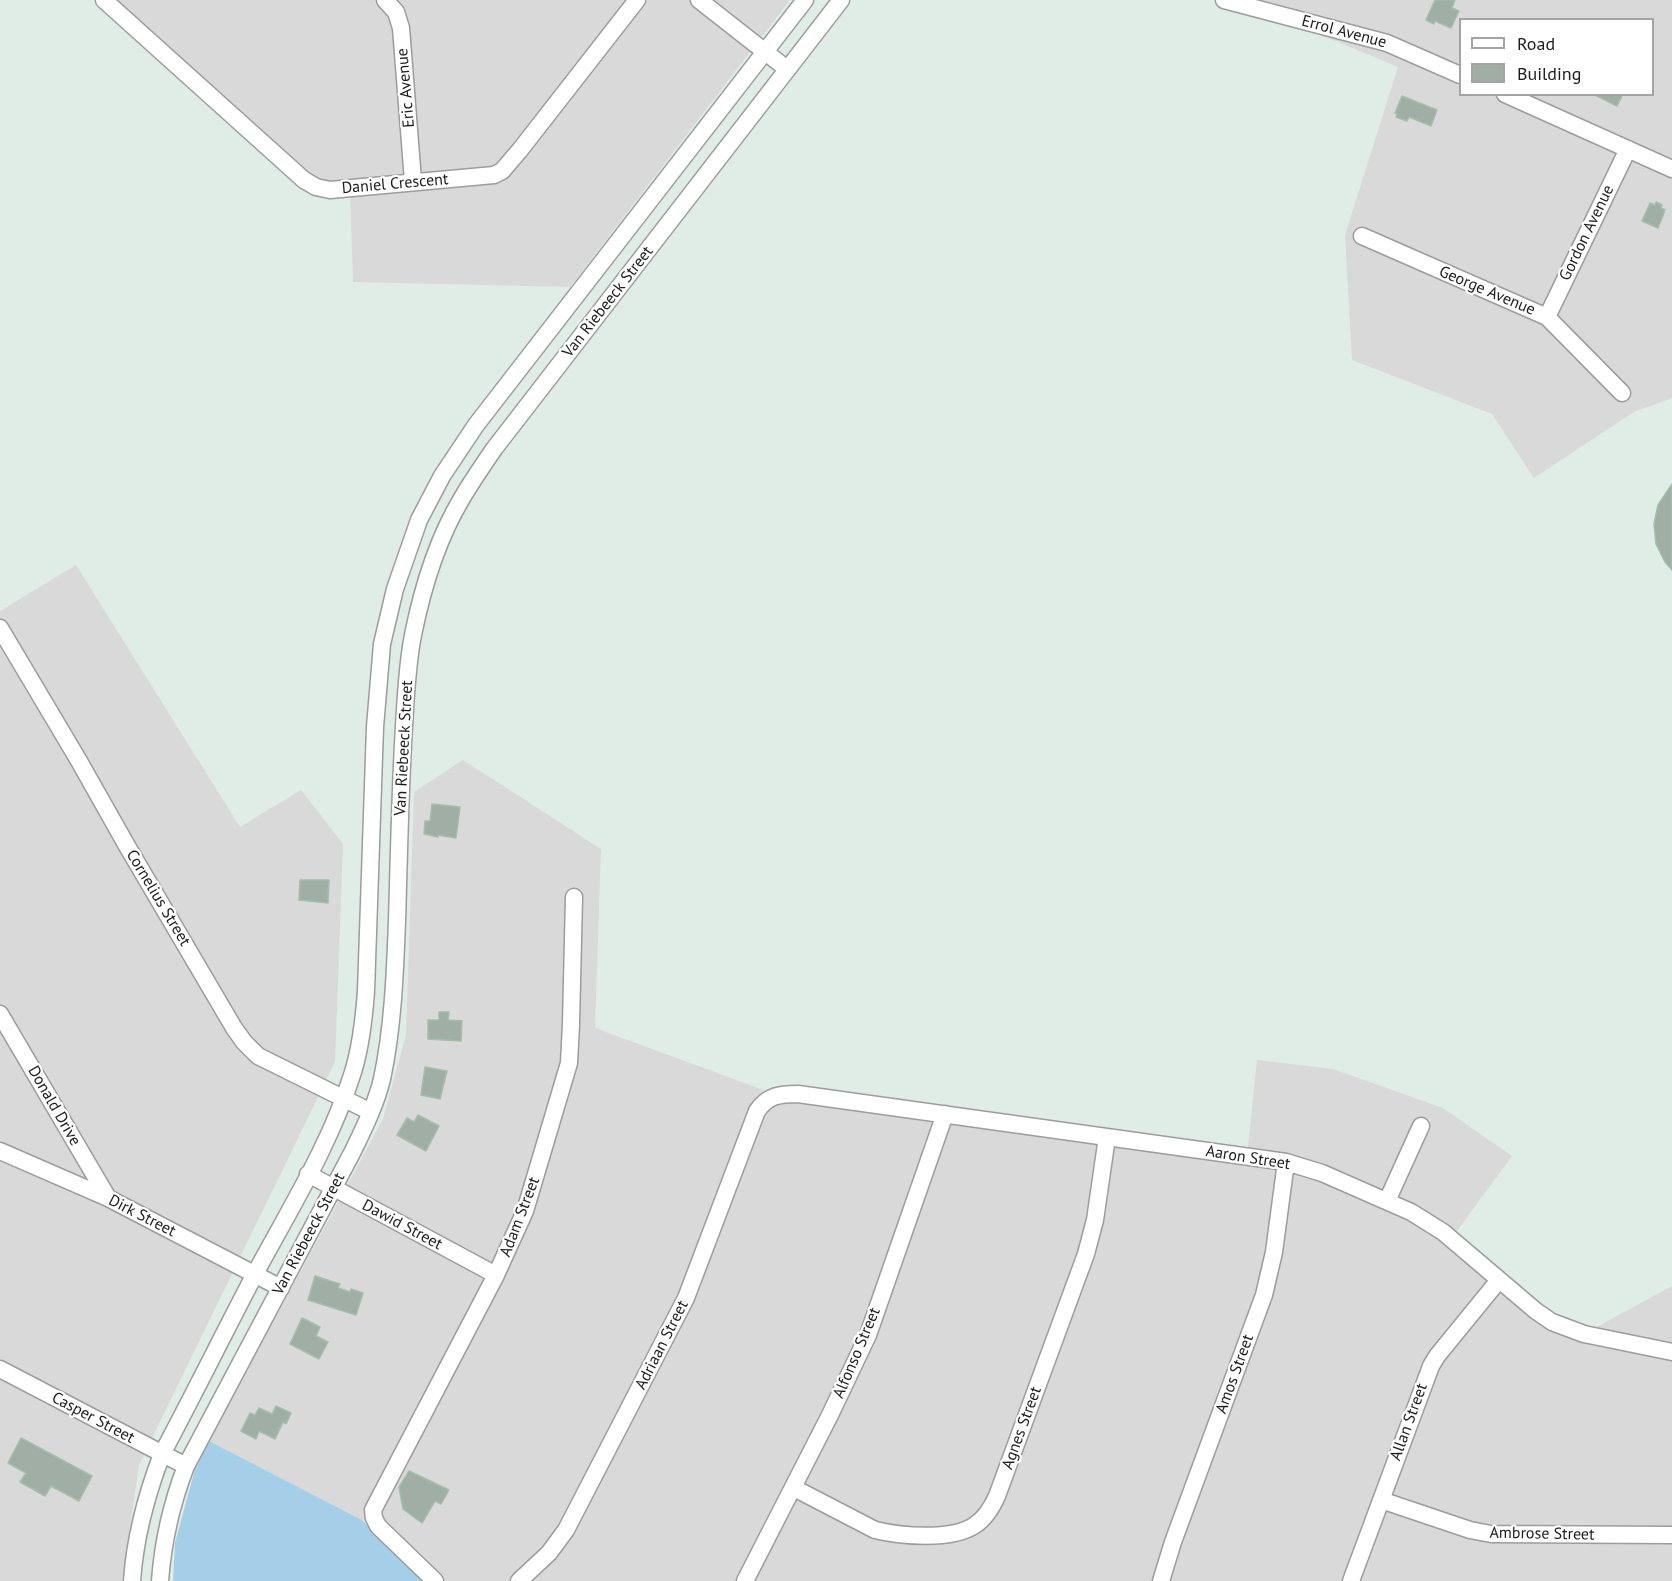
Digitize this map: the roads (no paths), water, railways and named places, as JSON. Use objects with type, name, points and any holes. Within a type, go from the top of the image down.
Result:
[{"type":"street","name":"Daniel Crescent","points":[[104,0],[287,167],[308,183],[330,190],[413,181],[469,178],[500,173],[637,0]]},
{"type":"street","name":"Eric Avenue","points":[[386,0],[396,12],[401,28],[413,181]]},
{"type":"street","points":[[699,0],[788,69]]},
{"type":"street","name":"Van Riebeeck Street","points":[[132,1581],[136,1545],[144,1507],[150,1484],[162,1455],[254,1275],[323,1147],[353,1070],[363,1019],[367,970],[375,727],[380,659],[395,589],[419,520],[442,476],[476,425],[805,0]]},
{"type":"street","name":"Van Riebeeck Street","points":[[160,1581],[162,1553],[169,1515],[186,1466],[334,1188],[371,1112],[381,1081],[390,1036],[393,996],[408,664],[421,602],[446,531],[461,499],[494,449],[841,0]]},
{"type":"street","name":"Errol Avenue","points":[[1224,0],[1263,5],[1387,43],[1459,74]]},
{"type":"street","points":[[1509,96],[1672,169]]},
{"type":"street","name":"Gordon Avenue","points":[[1547,317],[1628,149]]},
{"type":"street","name":"George Avenue","points":[[1362,236],[1547,317],[1622,393]]},
{"type":"street","points":[[419,520],[446,531]]},
{"type":"street","name":"Cornelius Street","points":[[0,628],[239,1035],[258,1056],[371,1112]]},
{"type":"street","name":"Adam Street","points":[[435,1581],[378,1526],[373,1510],[496,1275],[525,1211],[569,1063],[574,897]]},
{"type":"street","name":"Donald Drive","points":[[0,1014],[108,1198]]},
{"type":"street","name":"Aaron Street","points":[[777,1095],[798,1094],[1286,1162],[1322,1173],[1411,1212],[1443,1232],[1552,1322],[1600,1338],[1672,1352]]},
{"type":"street","name":"Adriaan Street","points":[[519,1581],[549,1553],[566,1530],[686,1298],[757,1111],[767,1100],[777,1095]]},
{"type":"street","name":"Alfonso Street","points":[[744,1581],[794,1488],[868,1335],[945,1114]]},
{"type":"street","points":[[1387,1201],[1421,1126]]},
{"type":"street","name":"Agnes Street","points":[[794,1488],[875,1530],[890,1534],[923,1536],[953,1533],[974,1526],[985,1517],[998,1496],[1086,1254],[1095,1220],[1107,1137]]},
{"type":"street","name":"Dirk Street","points":[[0,1151],[108,1198],[281,1288]]},
{"type":"street","name":"Amos Street","points":[[1161,1581],[1173,1542],[1264,1296],[1274,1252],[1286,1162]]},
{"type":"street","name":"Dawid Street","points":[[308,1174],[496,1275]]},
{"type":"street","name":"Allan Street","points":[[1351,1581],[1431,1366],[1499,1280]]},
{"type":"street","name":"Casper Street","points":[[0,1369],[186,1466]]},
{"type":"street","name":"Ambrose Street","points":[[1381,1500],[1480,1533],[1522,1536],[1672,1535]]}]
